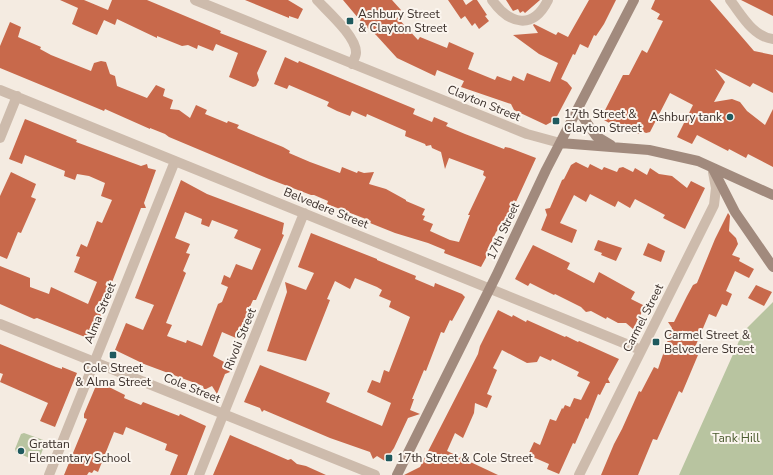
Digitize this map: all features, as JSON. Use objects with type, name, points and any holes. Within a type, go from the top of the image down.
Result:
[{"type":"main road","name":"17th Street","points":[[397,475],[490,289],[560,143],[634,0]]},
{"type":"main road","points":[[578,110],[596,136],[614,146]]},
{"type":"main road","name":"Clayton Street","points":[[560,143],[614,146],[649,150],[698,161],[773,195]]},
{"type":"main road","points":[[713,168],[735,212],[773,267]]},
{"type":"street","name":"Clayton Street","points":[[195,0],[527,134],[560,143]]},
{"type":"street","points":[[317,0],[349,35],[356,53],[352,64]]},
{"type":"street","points":[[492,0],[509,16],[523,22],[536,17],[548,0]]},
{"type":"street","points":[[730,0],[755,31],[763,37],[773,39]]},
{"type":"street","name":"Belvedere Street","points":[[0,90],[641,350]]},
{"type":"street","points":[[0,138],[17,96]]},
{"type":"street","name":"Alma Street","points":[[49,475],[175,161]]},
{"type":"street","name":"Carmel Street","points":[[579,475],[714,204],[716,188],[713,168]]},
{"type":"street","name":"Rivoli Street","points":[[199,475],[304,214]]},
{"type":"street","name":"Cole Street","points":[[0,324],[375,475]]},
{"type":"green space","name":"Tank Hill","points":[[773,302],[773,475],[679,475],[743,332]]},
{"type":"green space","points":[[24,433],[46,441],[38,462],[16,452],[15,449],[21,434]]},
{"type":"building","points":[[60,0],[84,0],[108,10],[112,0],[147,0],[221,31],[220,33],[267,51],[257,73],[259,80],[256,86],[253,87],[229,77],[238,53],[216,44],[213,51],[198,45],[197,49],[188,45],[182,46],[157,36],[157,38],[117,19],[115,25],[104,20],[97,35],[72,24],[78,8]]},
{"type":"building","points":[[245,0],[288,0],[303,9],[298,19],[289,16],[289,18]]},
{"type":"building","points":[[343,0],[392,0],[401,10],[395,15],[418,40],[420,37],[447,48],[449,42],[474,53],[468,69],[495,80],[497,76],[511,81],[513,76],[524,81],[527,73],[550,82],[558,63],[539,54],[513,35],[538,33],[533,25],[534,24],[556,35],[558,32],[568,37],[589,0],[616,0],[604,24],[596,36],[594,35],[588,48],[580,44],[575,55],[573,54],[561,79],[567,82],[572,88],[555,120],[546,125],[514,110],[511,104],[461,87],[464,81],[437,70],[435,76],[397,58],[376,35],[364,25]]},
{"type":"building","points":[[448,0],[463,0],[466,5],[473,0],[477,0],[487,15],[485,16],[489,21],[479,29],[475,23],[472,26],[465,16],[461,19]]},
{"type":"building","points":[[506,0],[540,0],[525,13],[523,11],[520,13],[518,9],[513,11]]},
{"type":"building","points":[[655,0],[710,0],[754,51],[773,55],[773,93],[753,83],[750,87],[715,69],[725,82],[714,102],[732,99],[740,102],[747,111],[765,125],[773,109],[773,167],[748,154],[746,158],[729,149],[728,151],[697,135],[692,144],[677,137],[693,105],[670,93],[650,132],[646,133],[640,130],[639,134],[620,124],[618,128],[604,120],[602,116],[623,75],[629,75],[642,50],[647,53],[663,21],[657,19],[660,14],[651,9]]},
{"type":"building","points":[[741,0],[773,0],[773,16]]},
{"type":"building","points":[[10,22],[21,27],[18,37],[41,47],[40,49],[51,55],[91,71],[94,63],[101,61],[106,62],[110,74],[115,76],[117,86],[147,98],[156,85],[165,89],[163,96],[173,100],[170,109],[179,110],[190,118],[196,105],[207,110],[205,114],[227,123],[228,121],[239,125],[237,128],[283,147],[290,151],[289,153],[310,162],[340,173],[342,167],[357,173],[358,171],[364,173],[374,172],[369,184],[386,189],[406,201],[425,209],[422,215],[425,216],[423,220],[433,224],[430,231],[450,240],[459,242],[470,215],[468,215],[486,177],[483,175],[484,171],[449,158],[445,169],[441,152],[432,148],[431,145],[426,146],[425,144],[405,136],[406,131],[367,114],[366,117],[352,111],[350,116],[327,106],[329,102],[289,85],[287,89],[274,84],[285,57],[298,63],[299,61],[415,109],[413,114],[432,122],[434,117],[448,123],[446,126],[465,134],[504,149],[505,147],[510,148],[536,158],[509,217],[496,232],[486,254],[488,254],[481,267],[444,253],[445,250],[428,243],[395,233],[370,223],[371,221],[327,204],[328,201],[314,195],[269,179],[105,109],[104,111],[0,68],[0,46]]},
{"type":"building","points":[[25,119],[77,140],[76,142],[141,166],[147,164],[148,168],[156,170],[144,203],[146,208],[141,208],[100,313],[101,316],[98,318],[90,339],[37,318],[34,319],[0,304],[0,266],[30,278],[30,287],[49,294],[51,287],[88,304],[97,282],[74,272],[80,257],[76,256],[81,244],[87,247],[97,221],[102,223],[112,200],[101,196],[105,183],[89,176],[77,174],[75,180],[64,176],[65,171],[25,155],[22,164],[9,159]]},
{"type":"building","points":[[576,162],[588,168],[590,164],[602,170],[604,167],[617,172],[619,168],[623,167],[633,172],[635,168],[647,175],[650,168],[659,174],[672,176],[687,188],[691,181],[705,188],[685,229],[663,218],[665,215],[635,199],[630,208],[618,201],[615,207],[590,194],[586,202],[574,195],[560,223],[577,230],[572,243],[541,230],[547,215],[545,209],[550,208],[562,180],[564,179],[571,165]]},
{"type":"building","points":[[11,172],[36,184],[31,197],[36,199],[21,233],[18,232],[7,259],[0,256],[0,196]]},
{"type":"building","points":[[181,180],[207,194],[284,223],[282,234],[284,235],[256,300],[253,300],[244,320],[246,321],[242,331],[240,330],[236,338],[222,332],[213,356],[226,363],[230,372],[225,374],[217,394],[212,386],[204,390],[203,386],[144,364],[115,350],[126,323],[143,330],[154,305],[135,298]],"holes":[[[185,212],[202,219],[201,224],[209,227],[212,220],[238,230],[234,238],[261,249],[252,270],[236,264],[230,278],[224,275],[221,284],[228,287],[222,302],[218,304],[202,346],[187,340],[186,343],[167,336],[172,325],[166,323],[186,273],[183,271],[190,254],[186,253],[190,244],[175,238]]]},
{"type":"building","points":[[728,213],[730,216],[729,231],[736,238],[738,244],[732,255],[740,258],[739,261],[754,269],[749,278],[735,271],[726,291],[732,294],[727,306],[722,304],[716,317],[709,314],[693,352],[698,355],[682,393],[679,391],[657,440],[653,439],[638,475],[601,475],[639,391],[641,392],[654,367],[658,369],[672,328],[668,322],[674,322],[693,285],[697,283],[715,239]]},
{"type":"building","points":[[311,233],[416,276],[415,279],[434,287],[435,283],[462,294],[465,297],[452,321],[450,320],[444,333],[441,332],[426,371],[424,370],[412,399],[414,399],[410,410],[420,414],[408,418],[394,448],[385,461],[377,456],[373,459],[370,452],[330,438],[264,410],[262,412],[260,408],[244,402],[260,365],[330,393],[326,402],[382,426],[391,403],[367,392],[372,380],[380,383],[384,370],[389,372],[410,317],[389,307],[391,301],[379,296],[382,290],[355,278],[350,289],[335,281],[327,299],[330,300],[306,361],[267,351],[287,292],[285,282],[306,290],[314,273],[298,267]]},
{"type":"building","points":[[598,240],[622,248],[616,261],[601,255],[602,253],[594,250]]},
{"type":"building","points":[[648,243],[665,251],[661,262],[643,255]]},
{"type":"building","points":[[533,245],[570,263],[567,269],[594,283],[599,272],[635,292],[631,299],[645,306],[633,329],[626,323],[618,323],[607,317],[606,319],[591,311],[586,312],[581,307],[555,294],[554,295],[530,283],[528,286],[515,279]]},
{"type":"building","points":[[756,285],[772,292],[764,306],[748,298]]},
{"type":"building","points":[[498,310],[512,317],[513,315],[526,322],[527,320],[565,337],[566,336],[578,342],[579,341],[619,359],[608,379],[610,383],[606,383],[600,395],[598,394],[588,419],[586,418],[575,444],[573,443],[559,474],[547,469],[549,464],[528,455],[534,442],[540,445],[550,419],[556,421],[562,408],[563,409],[565,405],[570,407],[574,398],[581,400],[590,382],[577,376],[579,372],[552,359],[551,361],[540,356],[537,362],[527,363],[502,350],[493,368],[497,370],[487,394],[492,396],[487,408],[475,403],[474,413],[463,438],[455,433],[447,451],[498,475],[404,475],[420,467],[478,354],[480,346]]},
{"type":"building","points":[[0,344],[56,367],[62,369],[62,367],[77,373],[55,427],[40,421],[48,403],[0,382],[3,374],[0,373]]},
{"type":"building","points":[[101,383],[125,395],[124,398],[141,405],[143,402],[179,416],[180,414],[206,426],[187,475],[170,475],[178,455],[165,450],[167,444],[126,427],[123,435],[114,432],[98,472],[94,470],[92,473],[89,472],[87,475],[64,475],[87,419],[84,418],[84,414],[95,388],[94,384]]},
{"type":"building","points":[[230,435],[288,460],[291,459],[297,464],[306,466],[326,475],[213,475]]},
{"type":"place","name":"Ashbury Street & Clayton Street","points":[[350,21]]},
{"type":"place","name":"Ashbury tank","points":[[730,117]]},
{"type":"place","name":"17th Street & Clayton Street","points":[[556,121]]},
{"type":"place","name":"Carmel Street & Belvedere Street","points":[[656,342]]},
{"type":"place","name":"Cole Street & Alma Street","points":[[113,355]]},
{"type":"place","name":"Grattan Elementary School","points":[[21,451]]},
{"type":"place","name":"17th Street & Cole Street","points":[[389,458]]}]
